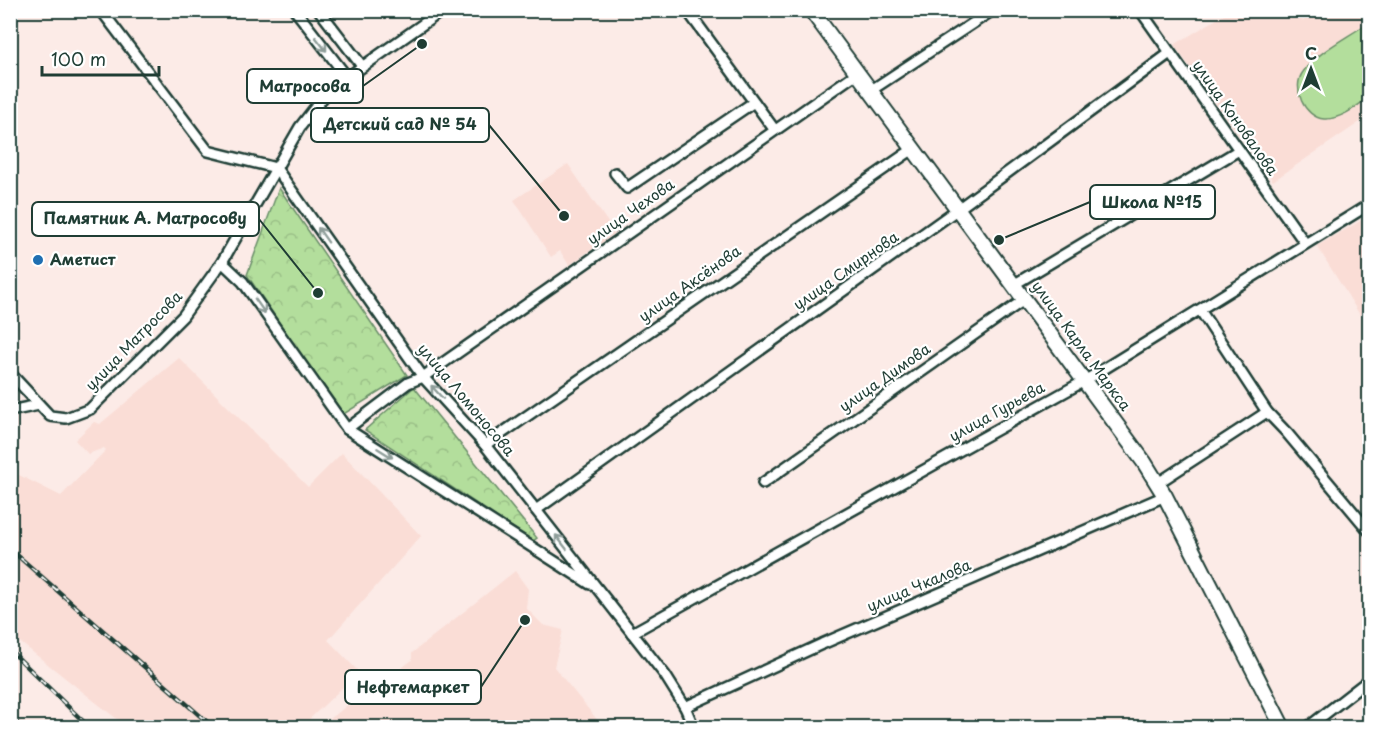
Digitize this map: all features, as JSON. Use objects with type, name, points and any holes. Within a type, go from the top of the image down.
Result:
[{"type":"highway","name":"улица Карла Маркса","points":[[811,10],[1086,380],[1158,483],[1283,728]]},
{"type":"street","points":[[101,10],[208,151],[276,168]]},
{"type":"street","points":[[296,10],[347,77]]},
{"type":"street","points":[[319,10],[362,66]]},
{"type":"street","name":"улица Матросова","points":[[39,405],[50,416],[66,418],[90,410],[183,316],[222,262],[311,112],[328,92],[443,10]]},
{"type":"street","points":[[687,10],[774,129]]},
{"type":"street","points":[[870,92],[993,10]]},
{"type":"street","name":"улица Коновалова","points":[[1140,10],[1305,243]]},
{"type":"street","name":"улица Смирнова","points":[[536,510],[958,209],[1170,53]]},
{"type":"street","name":"улица Чехова","points":[[347,429],[408,383],[423,377],[856,73]]},
{"type":"street","name":"улица Чехова","points":[[615,173],[627,188],[754,102]]},
{"type":"street","name":"улица Аксёнова","points":[[485,444],[913,149]]},
{"type":"street","points":[[1015,284],[1239,150]]},
{"type":"street","name":"улица Ломоносова","points":[[276,168],[423,377],[485,444],[632,633],[686,707],[694,728]]},
{"type":"street","name":"улица Гурьева","points":[[632,633],[1086,380],[1370,204]]},
{"type":"street","name":"улица Ломоносова","points":[[222,262],[243,282],[347,429],[597,589]]},
{"type":"street","name":"улица Димова","points":[[763,483],[1025,298]]},
{"type":"street","points":[[1200,310],[1267,412],[1370,532]]},
{"type":"street","points":[[10,373],[39,405]]},
{"type":"street","points":[[10,411],[39,405]]},
{"type":"street","points":[[1158,483],[1267,412]]},
{"type":"street","name":"улица Чкалова","points":[[686,707],[822,644],[1165,496]]},
{"type":"street","points":[[1307,728],[1370,680]]},
{"type":"shaded area","points":[[1230,11],[1295,11],[1303,21],[1317,11],[1369,11],[1369,116],[1273,181],[1174,45]]},
{"type":"shaded area","points":[[568,164],[615,233],[569,265],[560,251],[551,257],[514,200]]},
{"type":"shaded area","points":[[1369,216],[1369,309],[1360,315],[1317,246]]},
{"type":"shaded area","points":[[179,358],[308,487],[342,453],[421,536],[328,640],[359,672],[301,727],[127,727],[11,635],[11,471],[61,496],[106,450],[104,448],[88,454],[75,440],[94,422],[100,424]]},
{"type":"shaded area","points":[[515,571],[528,589],[526,608],[543,625],[563,630],[554,667],[603,727],[320,727],[378,681],[382,683],[412,660],[412,653]]},
{"type":"green space","points":[[1369,22],[1369,97],[1337,117],[1324,119],[1317,117],[1305,107],[1299,93],[1298,86],[1303,72],[1317,57]]},
{"type":"green space","points":[[279,188],[407,375],[342,415],[247,275]]},
{"type":"green space","points":[[414,387],[537,538],[533,541],[365,430]]},
{"type":"railway","points":[[10,549],[214,728]]},
{"type":"railway","points":[[10,650],[90,728]]},
{"type":"railway","points":[[10,715],[21,728]]},
{"type":"place","name":"Матросова","points":[[422,44]]},
{"type":"place","name":"Детский сад № 54","points":[[564,216]]},
{"type":"place","name":"Школа №15","points":[[999,240]]},
{"type":"place","name":"Аметист","points":[[38,260]]},
{"type":"place","name":"Памятник А. Матросову","points":[[318,293]]},
{"type":"place","name":"Нефтемаркет","points":[[525,620]]}]
